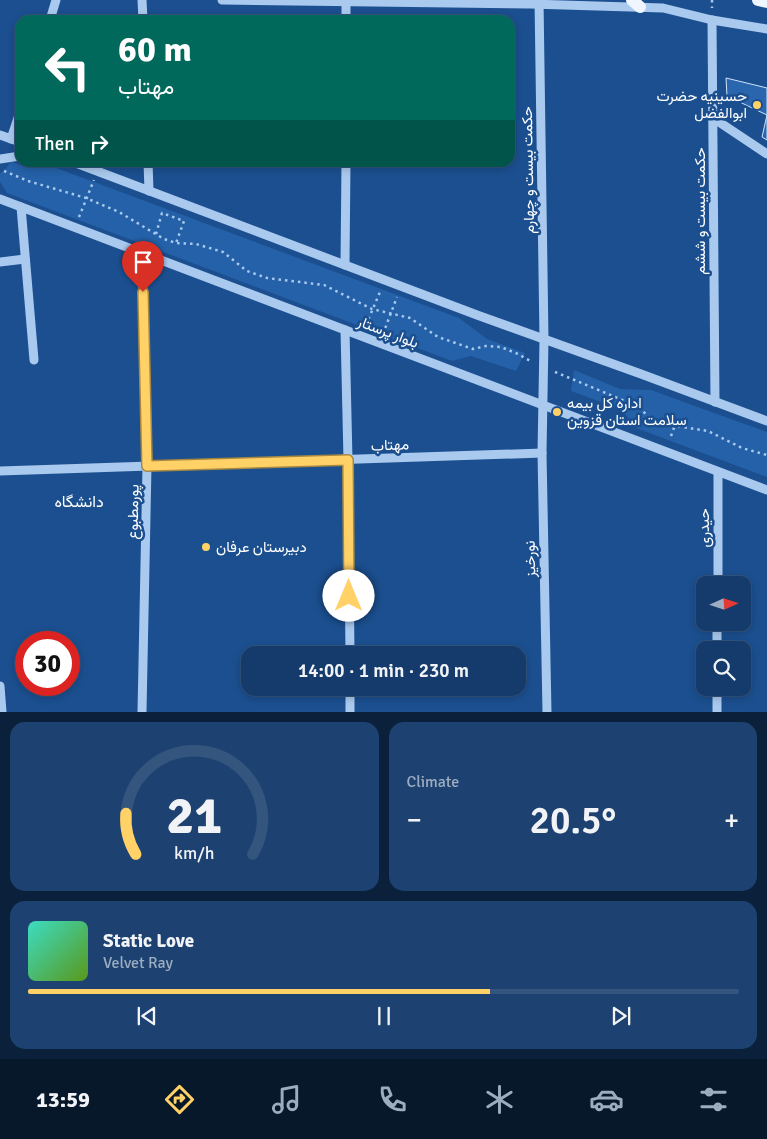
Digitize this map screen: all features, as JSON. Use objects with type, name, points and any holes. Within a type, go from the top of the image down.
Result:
[{"type":"main road","points":[[758,0],[767,2]]},
{"type":"street","points":[[52,15],[56,0]]},
{"type":"street","points":[[142,0],[143,15]]},
{"type":"street","points":[[222,0],[636,4],[767,29]]},
{"type":"street","points":[[346,1],[346,15]]},
{"type":"street","name":"حکمت بیست و چهارم","points":[[539,2],[544,368]]},
{"type":"street","name":"حکمت بیست و ششم","points":[[712,20],[715,402]]},
{"type":"street","points":[[713,118],[767,154]]},
{"type":"street","points":[[0,135],[15,141]]},
{"type":"street","points":[[0,159],[15,157]]},
{"type":"street","points":[[86,167],[767,422]]},
{"type":"street","points":[[148,167],[149,191]]},
{"type":"street","points":[[345,265],[346,167]]},
{"type":"street","name":"بلوار پرستار","points":[[0,199],[767,490]]},
{"type":"street","points":[[21,207],[34,360]]},
{"type":"street","name":"پورمطبوع","points":[[142,253],[147,466],[142,712]]},
{"type":"street","points":[[0,262],[25,259]]},
{"type":"street","points":[[345,330],[350,646]]},
{"type":"street","name":"نورخیز","points":[[544,368],[542,453],[547,712]]},
{"type":"street","name":"مهتاب","points":[[0,471],[542,453]]},
{"type":"street","name":"حیدری","points":[[718,472],[718,576]]},
{"type":"street","points":[[0,686],[2,712]]},
{"type":"street","points":[[350,696],[350,712]]},
{"type":"street","points":[[717,696],[717,712]]},
{"type":"path","points":[[4,171],[28,181],[86,198],[119,212],[164,239],[196,244],[223,252],[247,271],[266,278],[324,285],[372,310],[410,318],[438,337],[473,349],[486,346],[500,347],[544,368],[637,406],[656,423],[708,431],[742,448],[767,455]]},
{"type":"path","points":[[76,228],[97,171]]},
{"type":"path","points":[[156,234],[162,213],[184,221],[176,242]]},
{"type":"path","points":[[379,343],[402,286]]},
{"type":"path","points":[[374,329],[365,325],[380,292],[397,298]]},
{"type":"path","points":[[670,436],[675,425]]},
{"type":"shaded area","points":[[11,162],[15,163],[15,167],[54,167],[459,318],[487,339],[525,353],[516,371],[471,356],[452,361],[7,193],[0,182],[0,173]]},
{"type":"shaded area","points":[[574,370],[620,389],[651,390],[767,432],[767,477],[636,428],[625,414],[614,407],[571,391]]},
{"type":"building","name":"حسینیه حضرت ابوالفضل","points":[[726,78],[767,88],[767,115],[727,96]]},
{"type":"building","points":[[767,115],[767,140],[762,137]]},
{"type":"place","name":"حسینیه حضرت ابوالفضل","points":[[757,105]]},
{"type":"place","name":"اداره کل بیمه سلامت استان قزوین","points":[[557,412]]},
{"type":"place","name":"دبیرستان عرفان","points":[[206,547]]},
{"type":"district","name":"دانشگاه","points":[[79,502]]},
{"type":"route","points":[[143,292],[147,466],[348,460],[349,596]]}]
